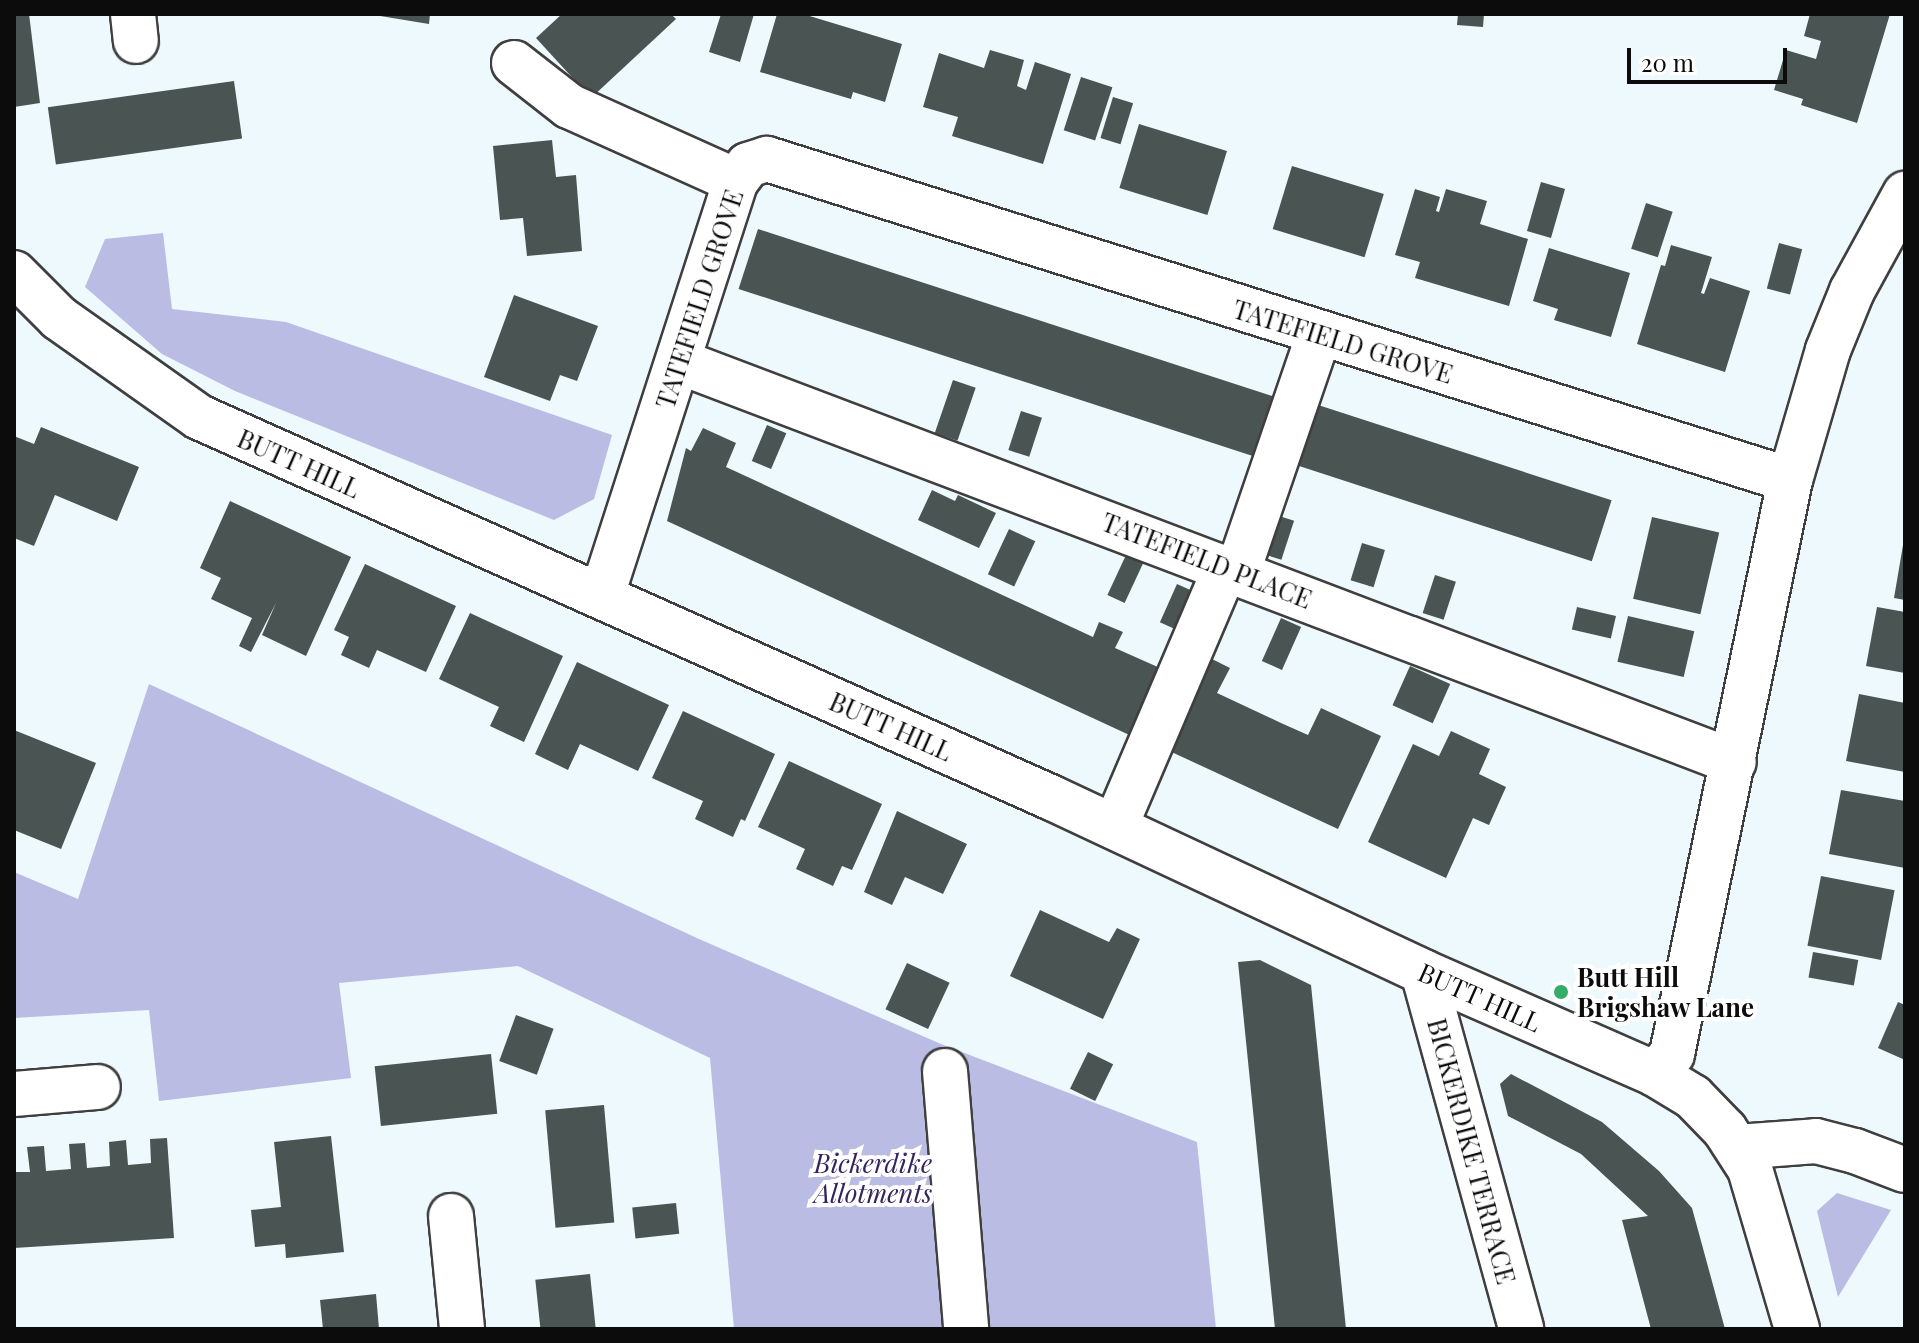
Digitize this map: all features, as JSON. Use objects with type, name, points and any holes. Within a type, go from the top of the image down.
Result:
[{"type":"street","points":[[514,63],[569,106],[736,181]]},
{"type":"street","name":"TATEFIELD GROVE","points":[[602,595],[680,362],[736,181],[748,165],[767,159],[1790,480]]},
{"type":"street","points":[[1655,1074],[1672,1054],[1790,480],[1840,321],[1859,277],[1905,194]]},
{"type":"street","name":"BUTT HILL","points":[[14,273],[59,318],[199,417],[602,595],[1115,827],[1423,972],[1655,1074],[1693,1097],[1731,1139],[1750,1169],[1797,1329]]},
{"type":"street","points":[[1115,827],[1232,569],[1319,334]]},
{"type":"street","name":"TATEFIELD PLACE","points":[[680,362],[1734,762]]},
{"type":"street","name":"BICKERDIKE TERRACE","points":[[1423,972],[1521,1329]]},
{"type":"street","points":[[945,1071],[966,1329]]},
{"type":"street","points":[[14,1094],[98,1087]]},
{"type":"street","points":[[1731,1139],[1816,1141],[1855,1151],[1905,1170]]},
{"type":"street","points":[[451,1216],[462,1329]]},
{"type":"green space","points":[[163,233],[172,309],[286,322],[612,435],[594,499],[554,520],[235,391],[162,354],[85,287],[105,239]]},
{"type":"green space","name":"Bickerdike Allotments","points":[[149,684],[699,939],[941,1044],[1197,1142],[1216,1329],[734,1329],[710,1058],[518,966],[339,983],[351,1078],[159,1101],[149,1010],[14,1018],[14,872],[78,899]]},
{"type":"green space","points":[[1837,1193],[1891,1210],[1838,1297],[1817,1211]]},
{"type":"building","points":[[14,14],[29,14],[40,103],[14,107]]},
{"type":"building","points":[[368,14],[430,14],[429,24]]},
{"type":"building","points":[[562,14],[671,14],[676,19],[591,98],[536,38]]},
{"type":"building","points":[[721,14],[754,14],[740,62],[709,52]]},
{"type":"building","points":[[777,14],[803,14],[902,44],[885,102],[853,92],[851,99],[760,72]]},
{"type":"building","points":[[1458,14],[1484,14],[1483,27],[1457,25]]},
{"type":"building","points":[[1810,14],[1890,14],[1857,123],[1801,105],[1803,99],[1774,90],[1786,50],[1816,59],[1821,41],[1804,36]]},
{"type":"building","points":[[990,50],[1024,60],[1017,86],[1026,90],[1035,62],[1071,74],[1043,164],[952,136],[958,117],[923,107],[939,53],[984,68]]},
{"type":"building","points":[[1081,77],[1112,87],[1095,140],[1064,130]]},
{"type":"building","points":[[234,81],[242,138],[56,165],[48,107]]},
{"type":"building","points":[[1113,97],[1133,103],[1121,144],[1100,138]]},
{"type":"building","points":[[1139,124],[1227,151],[1207,215],[1119,188]]},
{"type":"building","points":[[552,140],[556,177],[576,175],[582,251],[527,256],[523,218],[500,220],[493,146]]},
{"type":"building","points":[[1292,166],[1384,194],[1365,257],[1273,229]]},
{"type":"building","points":[[1541,182],[1565,189],[1551,238],[1527,231]]},
{"type":"building","points":[[1415,189],[1440,197],[1436,211],[1439,212],[1446,189],[1487,201],[1480,224],[1528,239],[1509,306],[1415,278],[1420,262],[1395,255]]},
{"type":"building","points":[[1646,203],[1673,212],[1658,257],[1631,249]]},
{"type":"building","points":[[758,229],[1283,400],[1264,459],[739,289]]},
{"type":"building","points":[[1779,243],[1802,249],[1790,295],[1767,288]]},
{"type":"building","points":[[1671,245],[1712,257],[1701,293],[1704,294],[1710,278],[1750,291],[1725,372],[1637,344],[1661,265],[1665,266]]},
{"type":"building","points":[[1549,248],[1630,273],[1611,337],[1554,320],[1558,309],[1533,301]]},
{"type":"building","points":[[514,295],[598,326],[577,381],[560,375],[550,401],[484,377]]},
{"type":"building","points":[[953,380],[976,388],[957,441],[935,433]]},
{"type":"building","points":[[1312,403],[1612,500],[1592,561],[1292,464]]},
{"type":"building","points":[[1021,411],[1042,418],[1029,457],[1008,450]]},
{"type":"building","points":[[767,425],[786,433],[771,469],[752,461]]},
{"type":"building","points":[[41,427],[139,467],[117,521],[55,495],[34,546],[14,538],[14,436],[34,444]]},
{"type":"building","points":[[703,428],[736,443],[726,467],[1093,637],[1099,622],[1123,632],[1115,648],[1169,672],[1138,739],[667,521],[686,448],[691,451]]},
{"type":"building","points":[[932,490],[955,501],[958,495],[996,513],[979,548],[918,520]]},
{"type":"building","points":[[230,501],[351,557],[306,656],[262,635],[276,603],[251,652],[239,646],[252,618],[211,599],[221,578],[200,568]]},
{"type":"building","points":[[1276,515],[1294,521],[1281,560],[1263,554]]},
{"type":"building","points":[[1652,517],[1719,533],[1700,614],[1633,599]]},
{"type":"building","points":[[1009,529],[1035,541],[1014,587],[988,574]]},
{"type":"building","points":[[1362,543],[1385,550],[1374,587],[1351,580]]},
{"type":"building","points":[[1905,545],[1905,600],[1894,598]]},
{"type":"building","points":[[1126,555],[1143,563],[1125,603],[1107,595]]},
{"type":"building","points":[[365,564],[456,606],[426,672],[377,650],[369,668],[341,655],[349,637],[334,630]]},
{"type":"building","points":[[1435,575],[1456,582],[1444,620],[1423,613]]},
{"type":"building","points":[[1177,584],[1195,592],[1178,631],[1160,622]]},
{"type":"building","points":[[1577,607],[1616,616],[1611,638],[1572,629]]},
{"type":"building","points":[[1877,607],[1905,612],[1905,673],[1866,666]]},
{"type":"building","points":[[470,613],[563,656],[524,742],[490,726],[499,707],[439,679]]},
{"type":"building","points":[[1628,616],[1694,631],[1684,677],[1617,662]]},
{"type":"building","points":[[1281,618],[1301,627],[1282,670],[1262,661]]},
{"type":"building","points":[[1208,657],[1230,668],[1217,693],[1281,723],[1308,735],[1321,708],[1381,736],[1338,829],[1165,749]]},
{"type":"building","points":[[577,662],[669,705],[638,771],[580,744],[568,770],[535,754]]},
{"type":"building","points":[[1410,666],[1450,684],[1433,723],[1393,705]]},
{"type":"building","points":[[1859,694],[1905,703],[1905,772],[1846,761]]},
{"type":"building","points":[[683,711],[775,754],[745,821],[741,819],[733,837],[695,819],[703,801],[652,778]]},
{"type":"building","points":[[14,730],[96,763],[61,849],[14,830]]},
{"type":"building","points":[[1451,731],[1490,749],[1479,774],[1506,787],[1489,825],[1473,818],[1446,878],[1368,842],[1413,744],[1439,756]]},
{"type":"building","points":[[789,761],[882,804],[852,870],[842,866],[833,886],[796,869],[805,849],[758,827]]},
{"type":"building","points":[[1841,790],[1905,801],[1905,868],[1829,854]]},
{"type":"building","points":[[897,811],[967,844],[943,894],[905,877],[892,905],[864,892]]},
{"type":"building","points":[[1821,876],[1895,890],[1881,960],[1807,946]]},
{"type":"building","points":[[1040,910],[1109,942],[1117,928],[1140,939],[1103,1019],[1010,976]]},
{"type":"building","points":[[1813,952],[1858,960],[1854,986],[1808,978]]},
{"type":"building","points":[[1260,960],[1311,985],[1346,1329],[1275,1329],[1238,962]]},
{"type":"building","points":[[907,963],[950,983],[928,1029],[885,1009]]},
{"type":"building","points":[[1898,1002],[1905,1005],[1905,1060],[1878,1048]]},
{"type":"building","points":[[516,1015],[554,1029],[537,1075],[499,1061]]},
{"type":"building","points":[[1088,1052],[1113,1064],[1095,1101],[1070,1089]]},
{"type":"building","points":[[491,1054],[497,1114],[381,1126],[375,1066]]},
{"type":"building","points":[[1511,1074],[1602,1122],[1659,1171],[1692,1208],[1725,1329],[1651,1329],[1622,1220],[1648,1216],[1581,1154],[1508,1116],[1500,1084]]},
{"type":"building","points":[[604,1105],[614,1223],[556,1228],[545,1110]]},
{"type":"building","points":[[331,1136],[344,1252],[286,1258],[285,1244],[255,1247],[251,1210],[281,1207],[274,1142]]},
{"type":"building","points":[[167,1138],[174,1238],[14,1248],[14,1172],[30,1172],[27,1147],[44,1146],[46,1171],[71,1169],[69,1144],[85,1143],[87,1168],[110,1166],[109,1142],[126,1140],[128,1165],[151,1163],[150,1139]]},
{"type":"building","points":[[676,1203],[679,1234],[635,1238],[632,1208]]},
{"type":"building","points":[[590,1274],[596,1329],[540,1329],[535,1280]]},
{"type":"building","points":[[376,1294],[379,1329],[323,1329],[320,1300]]},
{"type":"place","name":"Butt Hill Brigshaw Lane","points":[[1561,992]]}]
